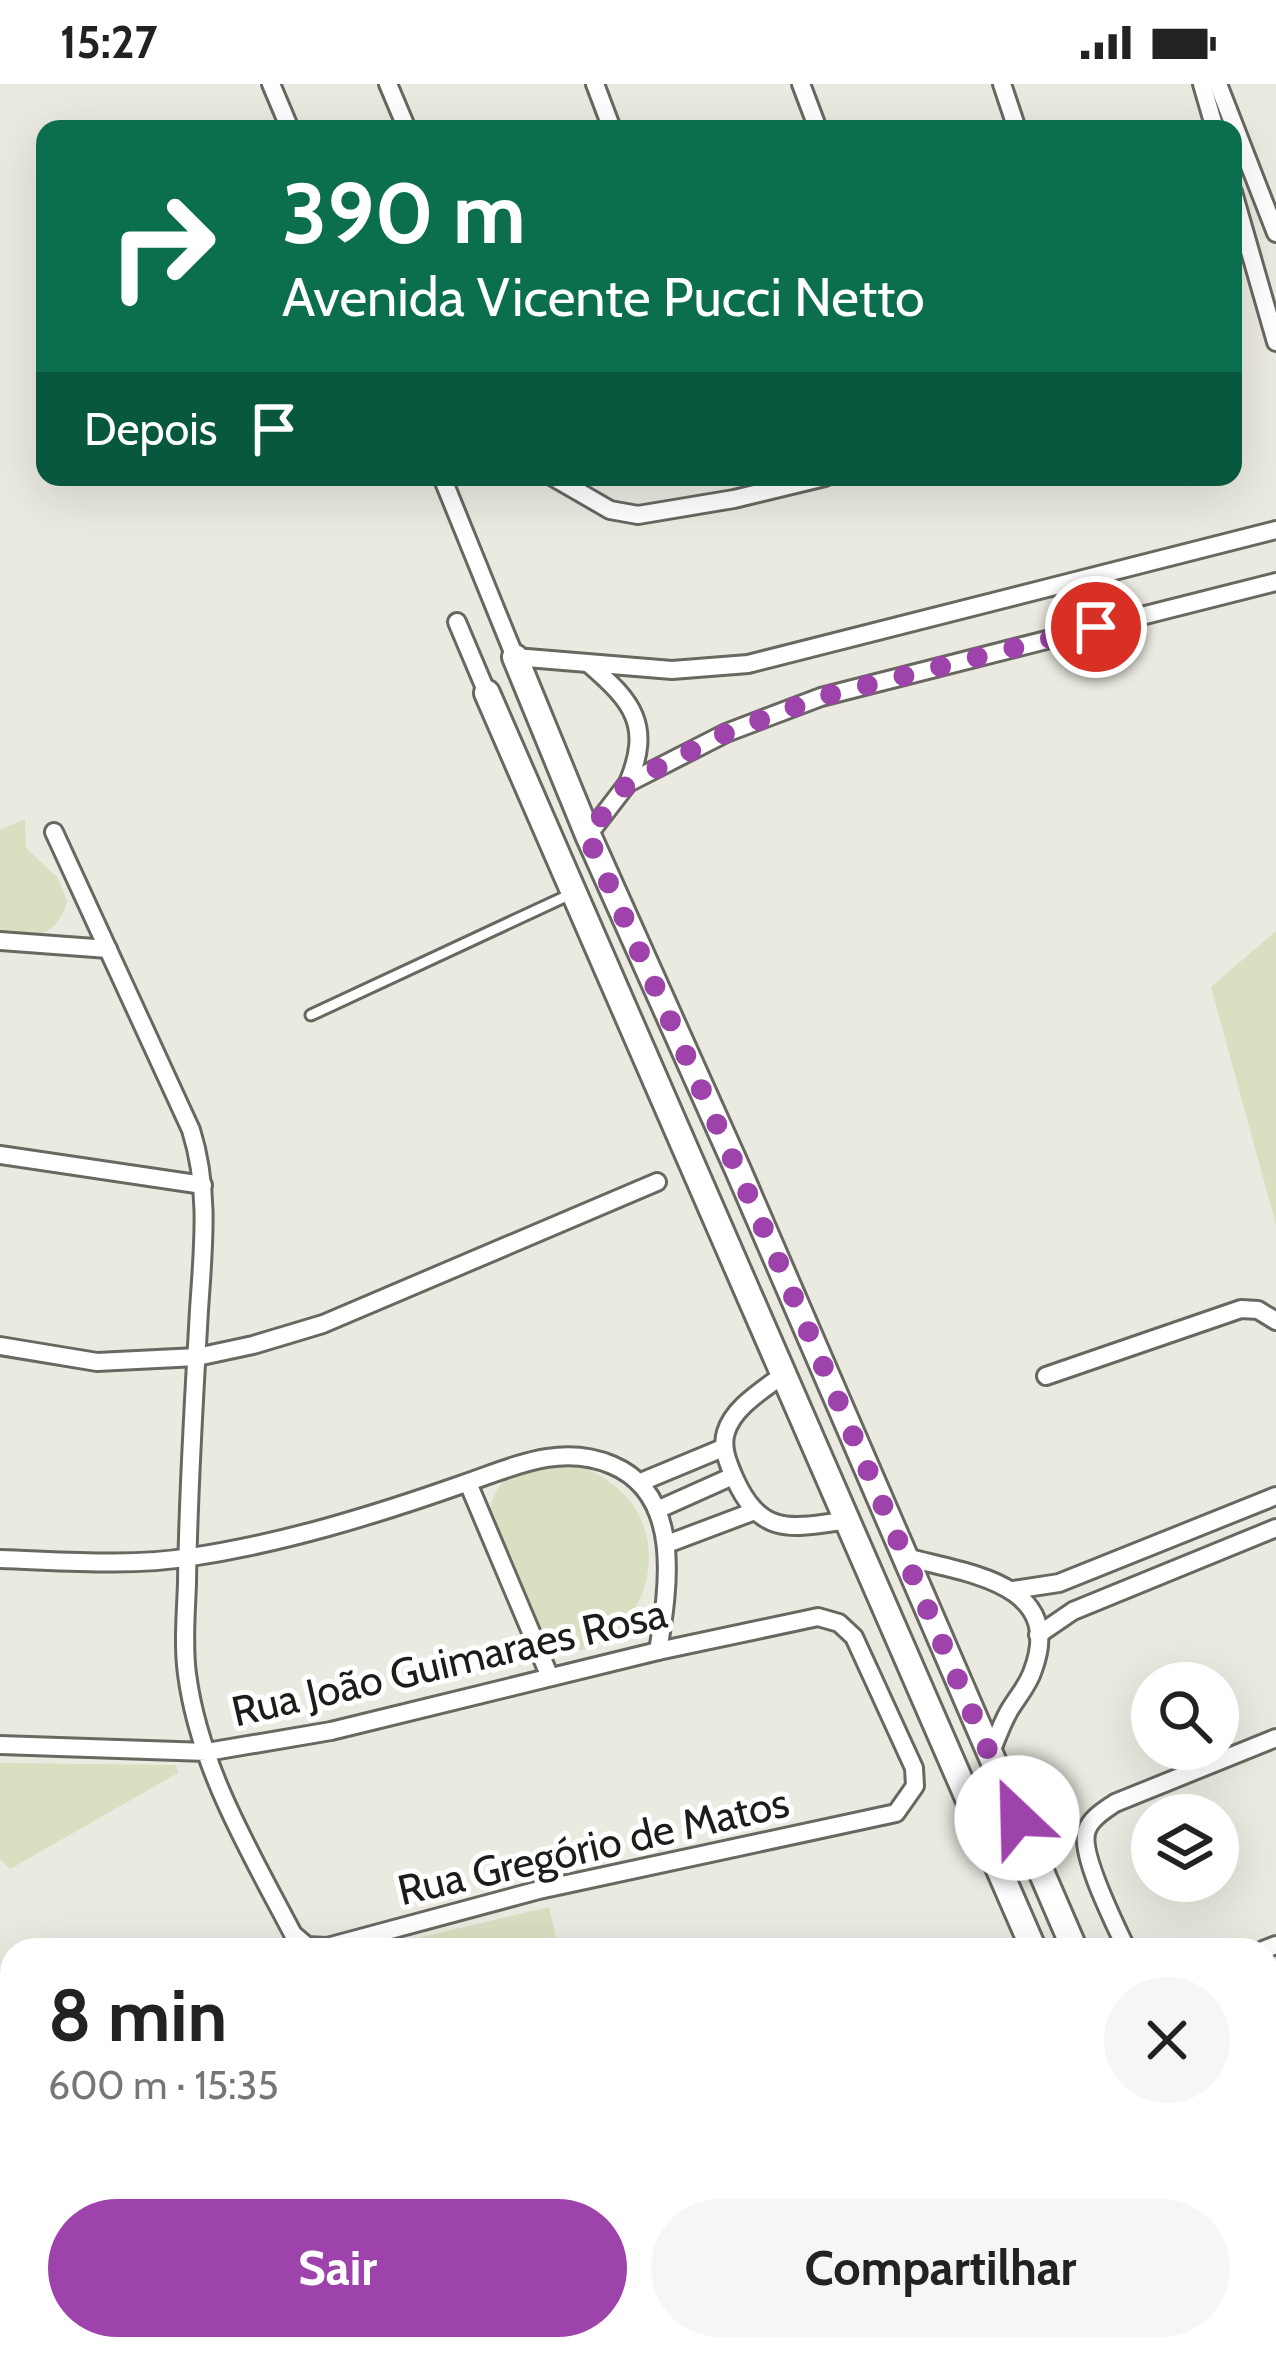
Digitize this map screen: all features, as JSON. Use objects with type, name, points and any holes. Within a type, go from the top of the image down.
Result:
[{"type":"street","points":[[271,84],[286,120]]},
{"type":"street","points":[[388,84],[403,120]]},
{"type":"street","points":[[595,84],[609,120]]},
{"type":"street","points":[[801,84],[815,120]]},
{"type":"street","points":[[1003,84],[1014,120]]},
{"type":"street","points":[[1202,84],[1212,120]]},
{"type":"street","points":[[1218,84],[1232,120]]},
{"type":"street","points":[[1242,146],[1276,233]]},
{"type":"street","points":[[1242,223],[1276,342]]},
{"type":"street","points":[[446,486],[587,835],[738,1170],[1070,1938]]},
{"type":"street","points":[[566,486],[610,510],[638,515],[788,486]]},
{"type":"street","points":[[730,486],[734,499]]},
{"type":"street","points":[[515,657],[672,670],[748,664],[1276,530]]},
{"type":"street","points":[[628,783],[726,733],[821,697],[1276,582]]},
{"type":"street","points":[[457,622],[1029,1938]]},
{"type":"street","points":[[488,693],[515,657]]},
{"type":"street","points":[[587,835],[628,783],[638,759],[638,722],[616,687],[589,664]]},
{"type":"street","points":[[488,693],[516,694],[536,710]]},
{"type":"street","points":[[54,832],[191,1130],[203,1185],[186,1668],[192,1708],[207,1752]]},
{"type":"street","points":[[0,941],[107,949]]},
{"type":"street","points":[[0,1155],[203,1185]]},
{"type":"street","points":[[704,1185],[738,1170]]},
{"type":"street","points":[[0,1346],[97,1362],[197,1357],[323,1324],[657,1183]]},
{"type":"street","points":[[1046,1376],[1241,1309],[1258,1310],[1276,1321]]},
{"type":"street","points":[[785,1372],[741,1408],[726,1430],[723,1448],[733,1476],[752,1512],[780,1528],[849,1520]]},
{"type":"street","points":[[641,1482],[723,1448]]},
{"type":"street","points":[[0,1559],[187,1558],[362,1517],[557,1455],[582,1456],[614,1465],[641,1482],[657,1510],[667,1544],[666,1601],[658,1651]]},
{"type":"street","points":[[657,1510],[733,1476]]},
{"type":"street","points":[[468,1483],[550,1676]]},
{"type":"street","points":[[1013,1590],[1059,1583],[1276,1496]]},
{"type":"street","points":[[667,1544],[752,1512]]},
{"type":"street","points":[[1038,1635],[1072,1611],[1276,1528]]},
{"type":"street","points":[[906,1557],[978,1573],[1013,1590],[1034,1620],[1038,1635],[1033,1671],[1000,1727],[990,1756]]},
{"type":"street","name":"Rua João Guimaraes Rosa","points":[[0,1745],[207,1752],[332,1731],[550,1676],[818,1618],[839,1622],[854,1637],[914,1768],[915,1786],[896,1813]]},
{"type":"street","points":[[1121,1938],[1085,1849],[1087,1830],[1098,1814],[1115,1802],[1276,1738]]},
{"type":"street","name":"Rua Gregório de Matos","points":[[207,1752],[245,1844],[298,1938]]},
{"type":"street","name":"Rua Gregório de Matos","points":[[360,1938],[539,1890],[896,1813]]},
{"type":"street","points":[[984,1832],[1017,1818]]},
{"type":"lane","points":[[311,1016],[576,892]]},
{"type":"green space","points":[[25,819],[26,848],[58,878],[67,901],[57,923],[42,933],[0,934],[0,830]]},
{"type":"green space","points":[[1276,931],[1276,1225],[1211,987]]},
{"type":"green space","points":[[566,1461],[613,1484],[639,1516],[649,1551],[644,1587],[629,1618],[605,1641],[577,1650],[547,1642],[488,1515],[506,1479],[525,1469]]},
{"type":"green space","points":[[0,1763],[176,1765],[178,1773],[10,1869],[0,1859]]},
{"type":"green space","points":[[549,1907],[556,1938],[418,1938]]},
{"type":"route","points":[[1017,1818],[776,1256],[587,835],[628,783],[726,733],[821,697],[1096,627]]}]
